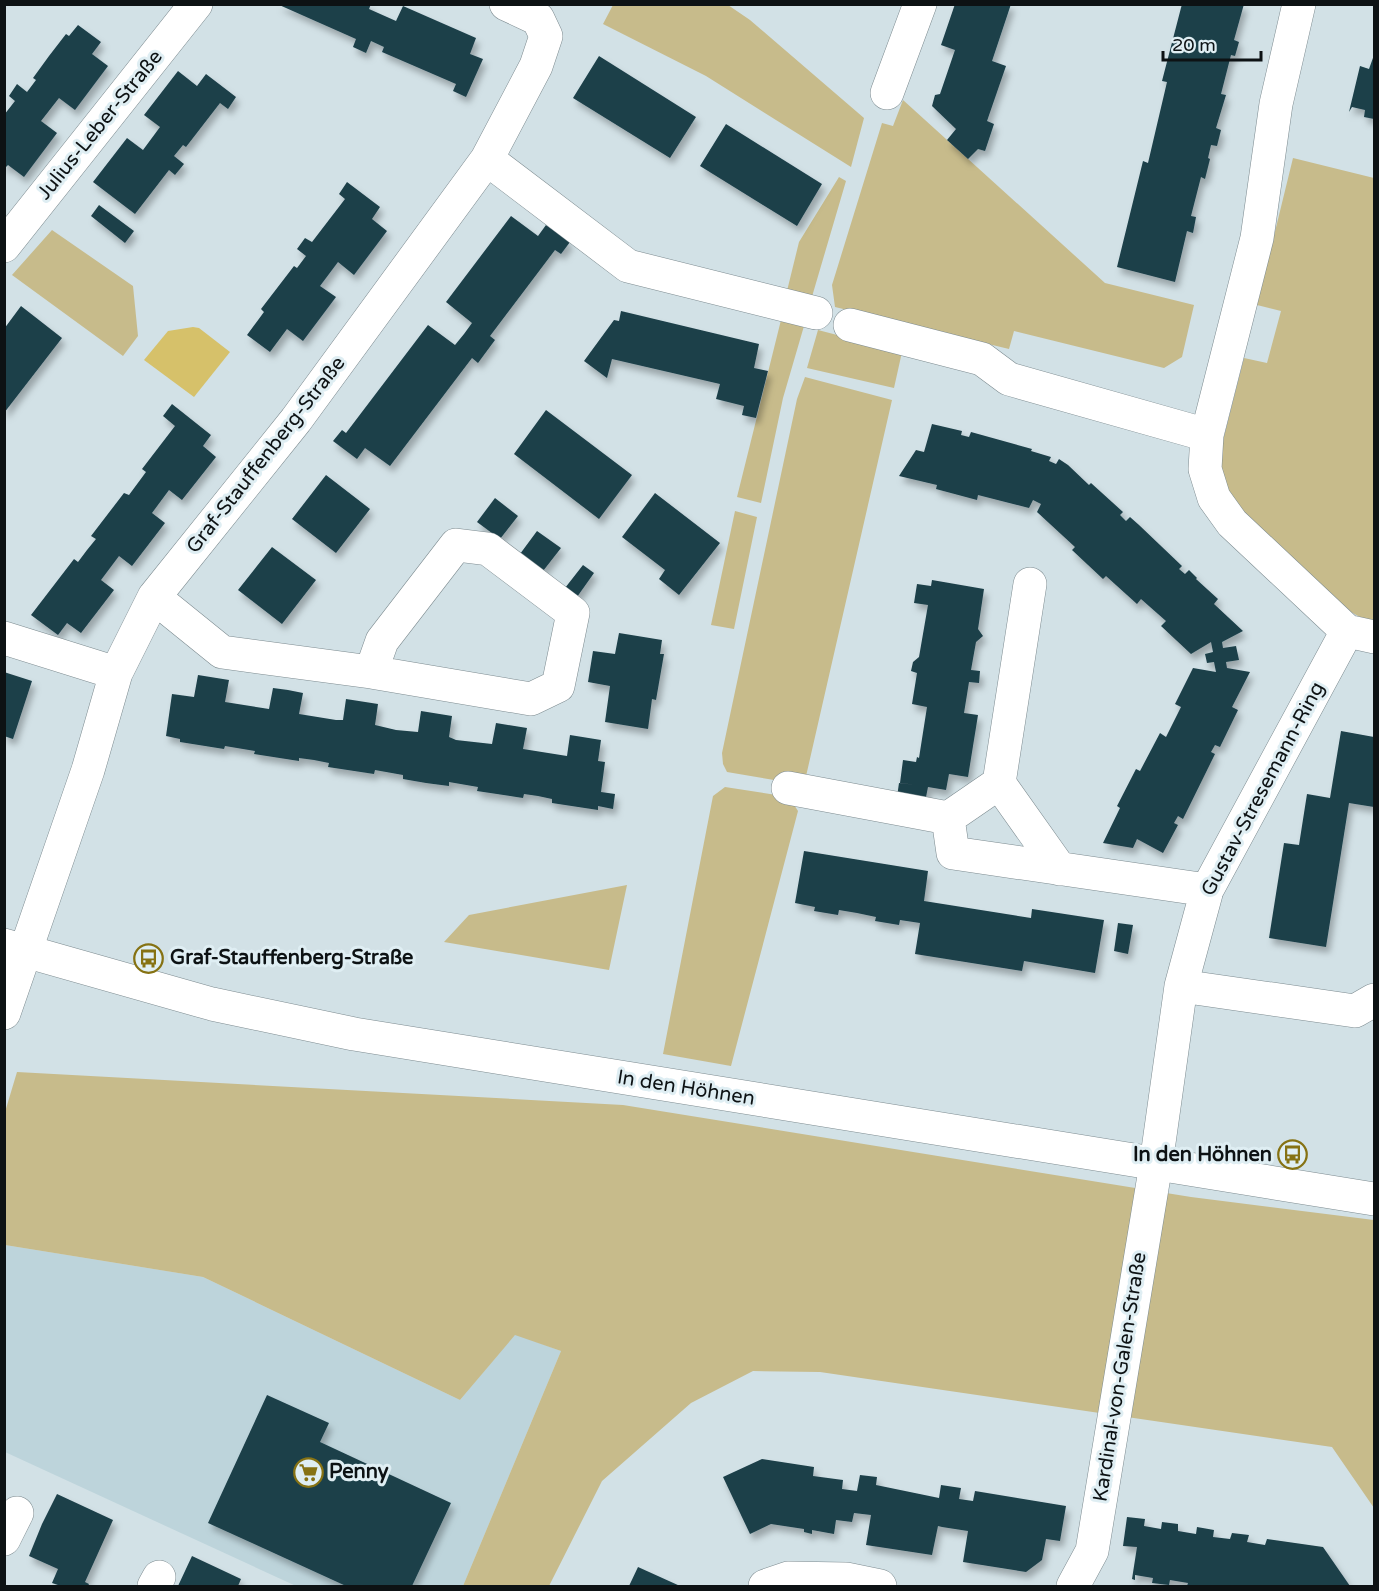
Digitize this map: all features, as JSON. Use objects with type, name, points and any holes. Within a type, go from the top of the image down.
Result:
[{"type":"street","name":"Julius-Leber-Straße","points":[[4,246],[196,4]]},
{"type":"street","name":"Graf-Stauffenberg-Straße","points":[[4,1013],[15,949],[88,770],[116,673],[154,597],[296,420],[487,159],[536,66],[546,36],[538,19],[506,4]]},
{"type":"street","points":[[887,93],[920,4]]},
{"type":"street","name":"Gustav-Stresemann-Ring","points":[[1156,1164],[1181,986],[1207,890],[1360,634],[1232,523],[1214,498],[1205,470],[1207,435],[1257,238],[1276,104],[1299,4]]},
{"type":"street","points":[[487,159],[628,266],[816,313]]},
{"type":"street","points":[[850,325],[982,359],[1010,379],[1207,435]]},
{"type":"street","points":[[154,597],[222,652],[371,672],[531,699],[558,686],[573,613],[488,549],[456,545],[382,641],[371,672]]},
{"type":"street","points":[[1030,584],[999,783],[1060,869]]},
{"type":"street","points":[[4,638],[116,673]]},
{"type":"street","points":[[788,788],[948,818],[999,783]]},
{"type":"street","points":[[948,818],[953,853],[1207,890]]},
{"type":"street","name":"In den Höhnen","points":[[15,949],[212,1004],[354,1034],[1374,1199]]},
{"type":"street","points":[[1181,986],[1355,1011],[1374,1000]]},
{"type":"street","name":"Kardinal-von-Galen-Straße","points":[[1074,1586],[1092,1551],[1156,1164]]},
{"type":"street","points":[[765,1587],[788,1578],[846,1579],[880,1587]]},
{"type":"shaded area","points":[[613,5],[728,5],[750,20],[864,118],[851,167],[706,76],[603,24]]},
{"type":"shaded area","points":[[903,100],[1105,283],[1194,305],[1182,357],[1164,368],[1014,331],[1009,349],[835,307],[832,285],[882,123],[893,126]]},
{"type":"shaded area","points":[[1293,158],[1374,178],[1374,623],[1339,605],[1229,505],[1219,456],[1244,358],[1267,363],[1281,311],[1257,305]]},
{"type":"shaded area","points":[[839,177],[846,181],[811,300],[786,295],[799,242]]},
{"type":"shaded area","points":[[52,230],[133,286],[138,336],[123,356],[12,275]]},
{"type":"shaded area","points":[[781,320],[804,326],[783,398],[761,503],[737,497]]},
{"type":"shaded area","points":[[199,328],[230,352],[194,397],[144,360],[168,331]]},
{"type":"shaded area","points":[[818,330],[902,352],[894,388],[807,368]]},
{"type":"shaded area","points":[[805,377],[892,400],[804,785],[727,772],[723,764],[722,753],[797,399]]},
{"type":"shaded area","points":[[735,511],[757,517],[734,629],[711,625]]},
{"type":"shaded area","points":[[725,787],[789,797],[798,811],[731,1066],[663,1054],[713,796]]},
{"type":"shaded area","points":[[627,885],[609,970],[444,942],[469,915]]},
{"type":"shaded area","points":[[17,1072],[623,1105],[1191,1197],[1374,1220],[1374,1508],[1332,1447],[820,1372],[753,1371],[691,1403],[602,1481],[549,1586],[463,1586],[561,1351],[515,1335],[460,1400],[203,1277],[5,1245],[5,1112]]},
{"type":"shaded area","points":[[5,1245],[203,1277],[460,1400],[515,1334],[561,1351],[463,1586],[296,1586],[5,1452]]},
{"type":"building","points":[[277,4],[371,4],[369,9],[396,21],[403,6],[476,38],[470,54],[483,59],[466,97],[453,91],[456,84],[382,52],[384,47],[371,41],[366,53],[353,47],[356,39]]},
{"type":"building","points":[[955,4],[1011,4],[992,61],[1006,66],[987,121],[994,124],[985,151],[978,149],[968,159],[947,140],[956,129],[932,106],[935,95],[940,94],[955,50],[941,45]]},
{"type":"building","points":[[1182,4],[1244,4],[1234,40],[1239,42],[1235,56],[1231,55],[1221,94],[1226,95],[1216,128],[1221,130],[1217,146],[1211,145],[1205,179],[1201,177],[1191,216],[1196,217],[1193,233],[1187,231],[1175,282],[1117,267],[1143,161],[1148,163],[1167,82],[1162,81]]},
{"type":"building","points":[[78,25],[101,42],[92,54],[108,66],[75,110],[59,98],[41,121],[57,133],[24,177],[8,165],[4,169],[4,115],[15,101],[9,96],[17,84],[27,92],[36,80],[33,78],[49,56],[66,34],[69,36]]},
{"type":"building","points":[[1374,55],[1374,119],[1364,117],[1365,110],[1352,107],[1349,112],[1360,66],[1369,69]]},
{"type":"building","points":[[599,56],[696,117],[670,158],[573,98]]},
{"type":"building","points":[[178,71],[197,86],[206,74],[236,97],[228,109],[220,103],[186,147],[183,145],[174,156],[184,164],[175,175],[169,170],[135,214],[93,182],[127,138],[143,150],[160,127],[144,115]]},
{"type":"building","points":[[726,124],[822,184],[797,226],[700,166]]},
{"type":"building","points":[[347,182],[380,207],[372,219],[387,231],[354,275],[338,262],[320,286],[336,297],[303,341],[287,329],[270,352],[247,335],[264,312],[261,309],[294,266],[297,268],[306,256],[297,249],[305,238],[312,242],[345,199],[339,194]]},
{"type":"building","points":[[99,205],[134,231],[125,243],[91,216]]},
{"type":"building","points":[[511,216],[538,236],[546,225],[570,242],[561,254],[555,250],[490,336],[495,340],[478,363],[472,358],[390,466],[365,448],[357,459],[333,441],[342,430],[346,433],[428,325],[455,345],[464,334],[472,323],[446,302]]},
{"type":"building","points":[[21,306],[62,338],[4,413],[4,329]]},
{"type":"building","points":[[621,311],[759,344],[754,368],[768,371],[756,418],[742,415],[744,406],[716,399],[720,384],[612,359],[607,378],[584,361],[614,320],[619,321]]},
{"type":"building","points":[[172,404],[211,435],[203,446],[216,457],[182,500],[169,490],[152,513],[165,523],[132,566],[119,556],[101,580],[114,590],[81,633],[67,623],[58,635],[31,615],[74,559],[78,562],[96,539],[91,536],[124,493],[129,495],[146,472],[142,469],[175,426],[163,416]]},
{"type":"building","points":[[546,410],[632,475],[599,519],[514,454]]},
{"type":"building","points":[[932,424],[962,431],[961,435],[969,437],[971,432],[1032,449],[1031,451],[1051,457],[1049,461],[1056,464],[1059,459],[1089,485],[1091,483],[1123,512],[1120,515],[1126,521],[1130,517],[1139,525],[1182,566],[1179,569],[1185,574],[1189,570],[1218,599],[1214,604],[1243,631],[1222,642],[1223,648],[1236,646],[1239,660],[1226,662],[1227,668],[1250,672],[1232,707],[1238,710],[1220,747],[1215,745],[1211,752],[1215,754],[1183,819],[1178,816],[1174,823],[1178,825],[1163,853],[1137,839],[1133,848],[1103,843],[1120,808],[1117,806],[1136,769],[1140,771],[1160,733],[1166,737],[1181,707],[1175,704],[1193,668],[1216,672],[1214,662],[1207,663],[1205,654],[1213,652],[1211,642],[1191,654],[1161,626],[1166,621],[1141,599],[1137,604],[1106,576],[1103,579],[1072,550],[1075,547],[1037,512],[1041,504],[1033,500],[1029,508],[978,495],[977,500],[936,489],[937,485],[899,476],[916,450],[924,452]]},
{"type":"building","points":[[326,475],[370,509],[336,553],[292,519]]},
{"type":"building","points":[[655,493],[720,543],[679,595],[659,579],[665,570],[622,537]]},
{"type":"building","points":[[495,498],[518,516],[500,539],[477,522]]},
{"type":"building","points":[[537,531],[561,548],[543,571],[520,554]]},
{"type":"building","points":[[272,547],[316,580],[282,624],[238,590]]},
{"type":"building","points":[[583,565],[594,573],[577,597],[565,588]]},
{"type":"building","points":[[932,580],[984,589],[978,629],[983,636],[976,642],[971,670],[980,671],[979,683],[969,682],[964,713],[978,715],[968,777],[949,774],[946,790],[928,787],[925,802],[897,797],[899,783],[917,785],[900,783],[903,760],[916,762],[917,757],[919,758],[927,707],[912,704],[917,673],[911,671],[913,662],[919,657],[928,605],[914,603],[917,584],[931,586]]},
{"type":"building","points":[[619,633],[662,640],[660,654],[664,654],[656,700],[652,699],[648,729],[605,722],[610,686],[588,682],[593,651],[615,654]]},
{"type":"building","points":[[4,672],[32,681],[13,739],[4,736]]},
{"type":"building","points":[[198,675],[229,680],[225,702],[269,709],[273,688],[288,690],[303,693],[299,714],[336,720],[343,720],[346,699],[378,704],[375,725],[396,730],[418,732],[421,711],[452,716],[449,737],[456,740],[492,744],[496,723],[527,728],[523,749],[567,756],[570,735],[601,740],[598,761],[605,762],[601,792],[615,794],[613,809],[598,806],[598,810],[552,803],[552,799],[538,796],[524,794],[523,798],[477,791],[478,787],[449,782],[449,786],[426,783],[403,779],[403,775],[375,770],[374,774],[328,767],[329,763],[314,760],[299,758],[299,761],[254,754],[255,751],[225,746],[224,749],[180,742],[180,739],[166,736],[172,694],[194,697]]},
{"type":"building","points":[[1341,731],[1374,737],[1374,807],[1349,803],[1326,947],[1269,938],[1284,843],[1299,845],[1307,794],[1330,798]]},
{"type":"building","points":[[804,851],[928,871],[924,901],[1031,918],[1032,909],[1104,920],[1095,973],[1024,961],[1022,971],[915,954],[920,923],[900,920],[899,925],[875,921],[876,917],[839,910],[838,915],[814,911],[815,907],[795,903]]},
{"type":"building","points":[[1118,923],[1133,925],[1128,954],[1114,951]]},
{"type":"building","name":"Penny","points":[[267,1395],[329,1423],[320,1442],[451,1503],[412,1586],[346,1586],[208,1523]]},
{"type":"building","points":[[762,1459],[814,1467],[813,1476],[843,1480],[842,1489],[857,1491],[860,1475],[877,1477],[876,1485],[939,1498],[941,1485],[961,1488],[959,1499],[973,1501],[975,1491],[1066,1506],[1060,1541],[1046,1539],[1042,1560],[1026,1572],[963,1562],[968,1531],[938,1526],[932,1555],[866,1545],[871,1515],[854,1513],[852,1522],[836,1520],[834,1534],[812,1530],[812,1534],[804,1532],[804,1529],[771,1524],[750,1534],[723,1477]]},
{"type":"building","points":[[57,1494],[113,1520],[85,1582],[89,1584],[88,1586],[61,1586],[52,1583],[58,1569],[29,1556]]},
{"type":"building","points":[[1127,1517],[1145,1519],[1144,1526],[1161,1529],[1162,1522],[1178,1524],[1178,1531],[1196,1534],[1197,1527],[1214,1530],[1213,1537],[1230,1539],[1232,1533],[1249,1535],[1247,1542],[1265,1545],[1267,1539],[1323,1547],[1350,1586],[1187,1586],[1188,1583],[1170,1580],[1169,1585],[1152,1583],[1153,1578],[1135,1575],[1135,1580],[1132,1579],[1137,1547],[1123,1546]]},
{"type":"building","points":[[192,1556],[241,1579],[238,1586],[178,1586]]},
{"type":"building","points":[[638,1567],[680,1586],[629,1586]]},
{"type":"place","name":"Graf-Stauffenberg-Straße","points":[[149,958]]},
{"type":"place","name":"In den Höhnen","points":[[1293,1155]]},
{"type":"place","name":"Penny","points":[[308,1472]]}]
